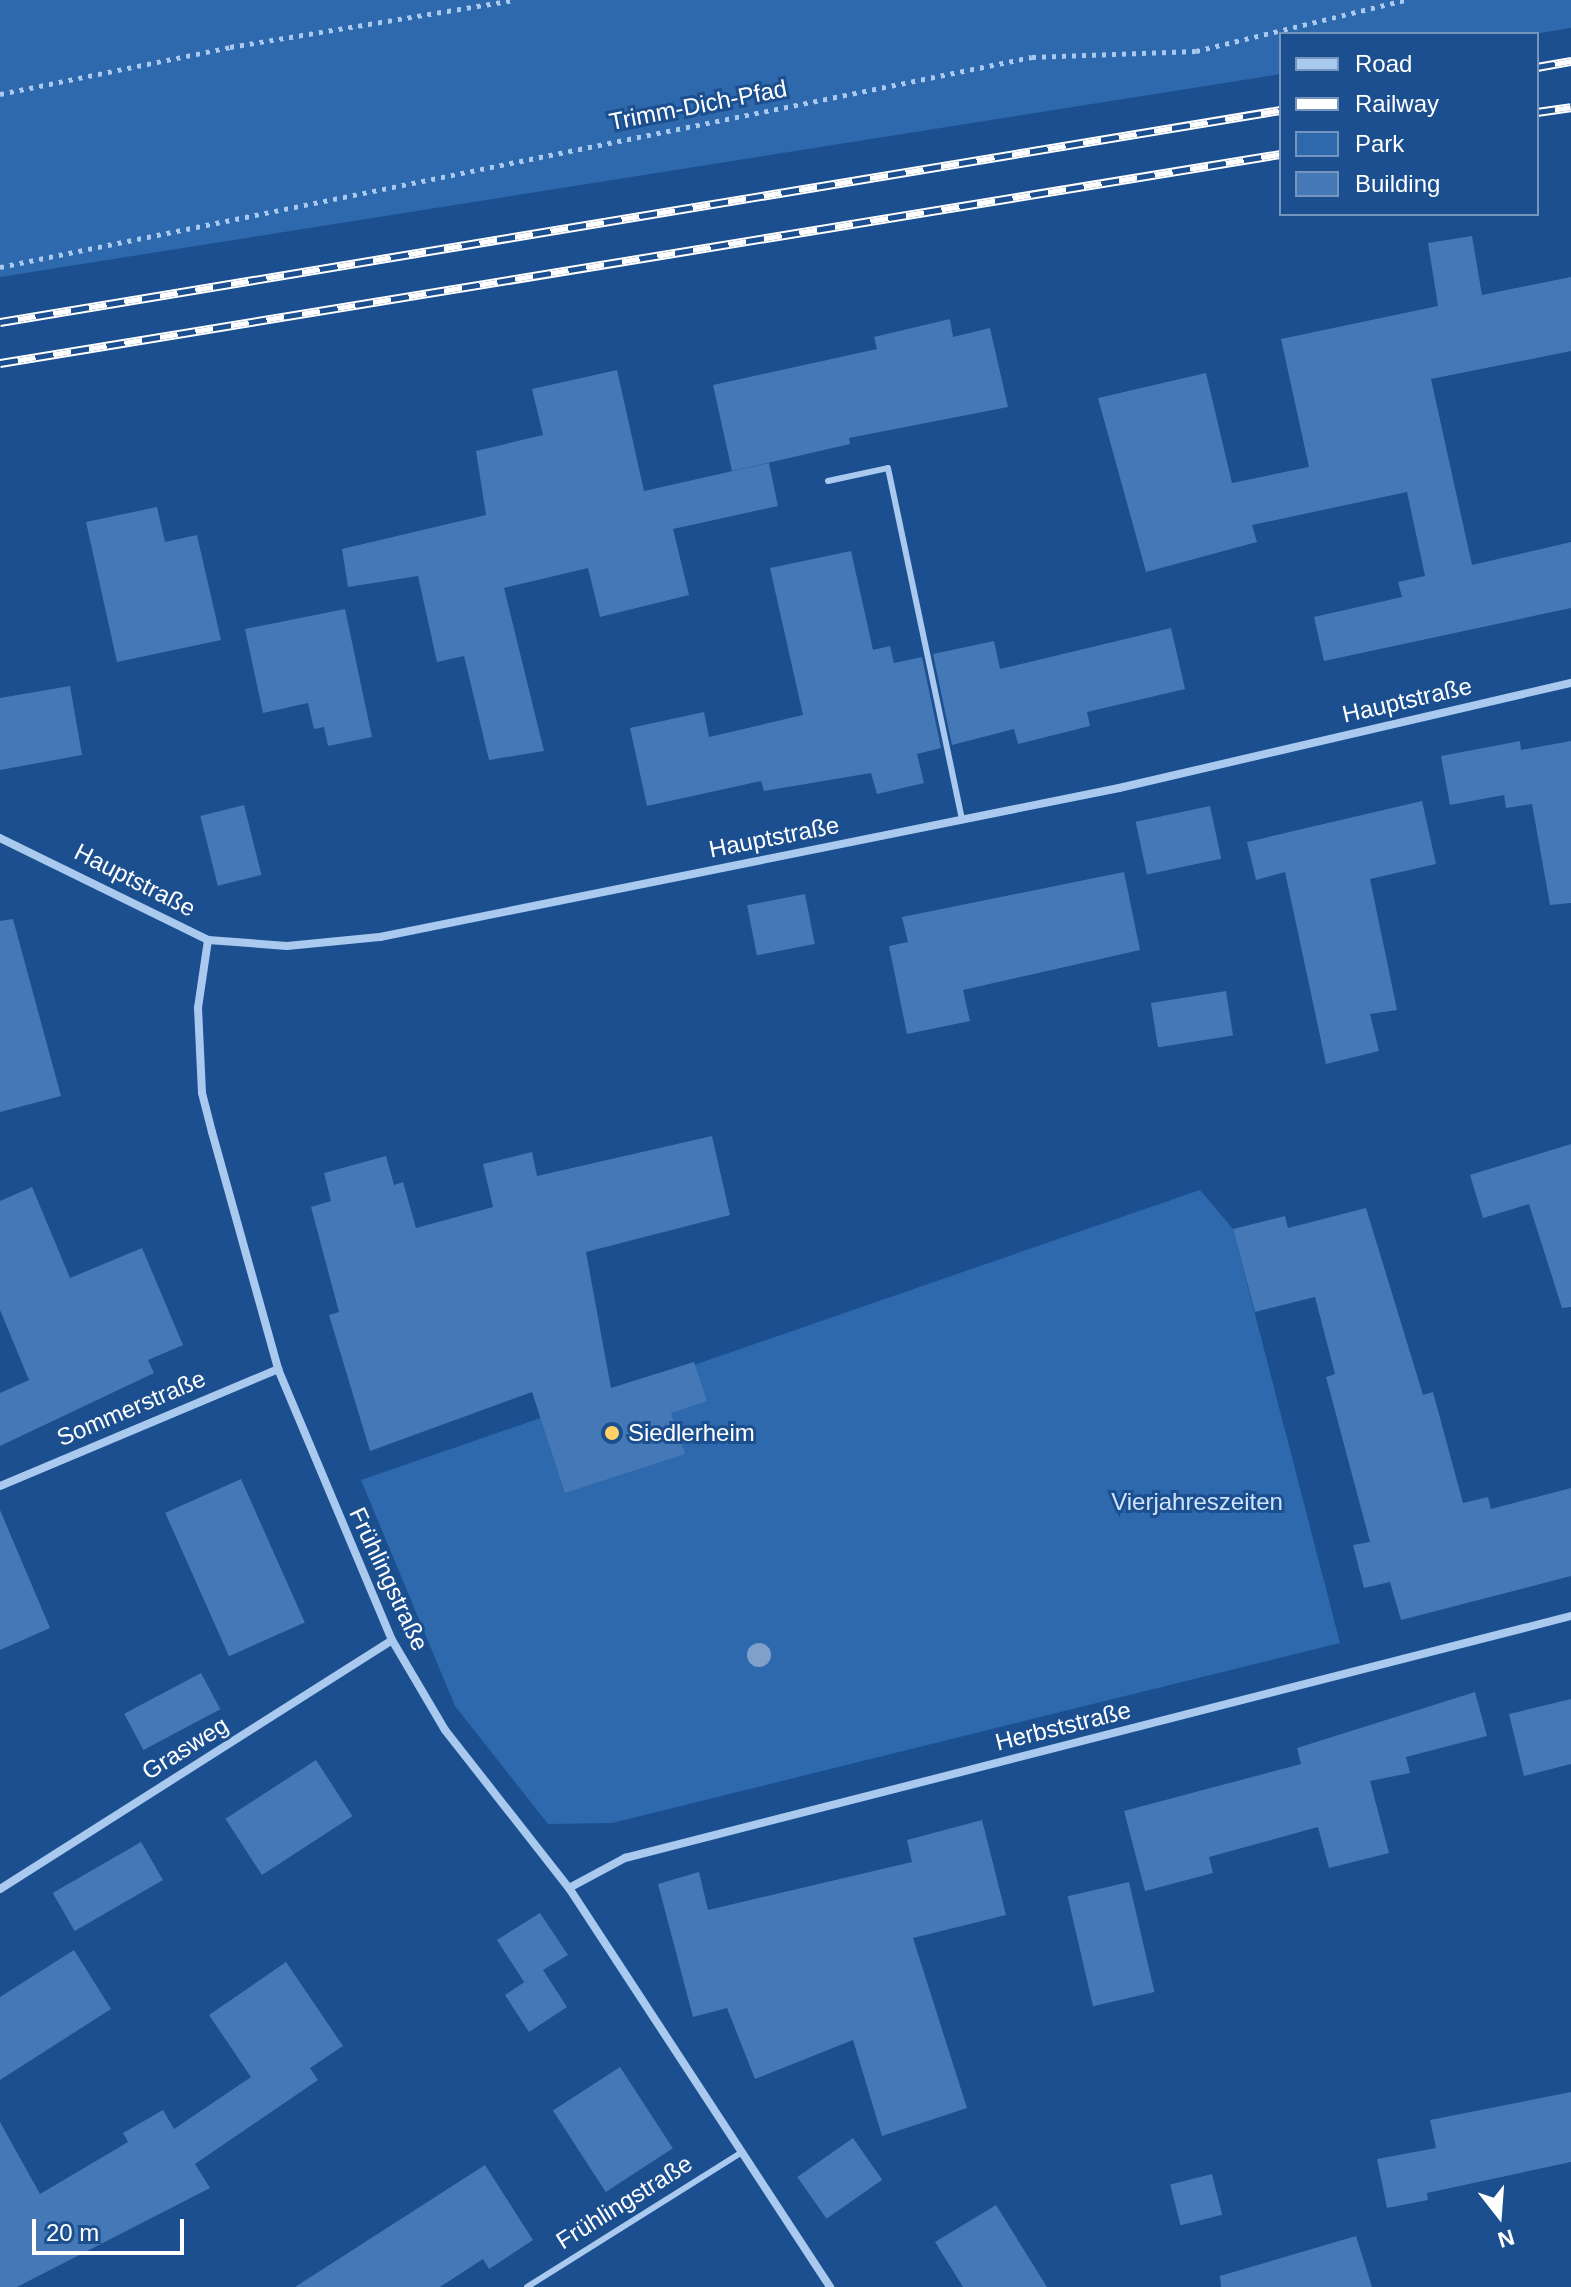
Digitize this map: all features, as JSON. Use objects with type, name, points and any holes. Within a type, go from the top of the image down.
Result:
[{"type":"street","name":"Hauptstraße","points":[[0,838],[208,940],[287,946],[380,937],[962,820],[1571,683]]},
{"type":"street","name":"Frühlingstraße","points":[[208,940],[198,1008],[202,1093],[278,1369],[392,1640],[445,1730],[569,1888],[830,2287]]},
{"type":"street","name":"Sommerstraße","points":[[0,1486],[278,1369]]},
{"type":"street","name":"Herbststraße","points":[[569,1888],[625,1858],[1571,1616]]},
{"type":"street","name":"Grasweg","points":[[0,1889],[392,1640]]},
{"type":"lane","points":[[828,481],[888,468],[962,820]]},
{"type":"lane","name":"Frühlingstraße","points":[[527,2287],[742,2152]]},
{"type":"path","points":[[0,94],[230,47],[513,0]]},
{"type":"path","name":"Trimm-Dich-Pfad","points":[[0,267],[1032,57],[1196,51],[1405,0]]},
{"type":"green space","points":[[0,0],[1571,0],[1571,28],[1539,33],[1279,32],[1279,74],[0,277]]},
{"type":"green space","name":"Vierjahreszeiten","points":[[1200,1190],[1233,1229],[1340,1643],[612,1823],[548,1824],[455,1706],[361,1480]]},
{"type":"building","points":[[1472,236],[1482,295],[1571,277],[1571,351],[1431,379],[1472,565],[1571,542],[1571,608],[1324,661],[1314,617],[1402,597],[1398,582],[1425,576],[1407,492],[1252,525],[1257,542],[1146,572],[1098,398],[1206,373],[1232,483],[1309,467],[1281,339],[1438,306],[1428,243]]},
{"type":"building","points":[[950,319],[953,337],[990,328],[1008,407],[849,438],[850,444],[732,471],[713,385],[877,349],[874,337]]},
{"type":"building","points":[[617,370],[644,491],[769,463],[778,506],[673,529],[689,595],[600,617],[588,568],[504,588],[544,751],[489,760],[464,656],[437,662],[418,576],[348,587],[342,549],[486,515],[476,451],[543,435],[532,389]]},
{"type":"building","points":[[157,507],[165,542],[197,535],[221,640],[117,662],[86,522]]},
{"type":"building","points":[[851,551],[873,650],[890,646],[894,663],[922,657],[941,748],[917,754],[924,783],[877,794],[871,773],[764,791],[761,781],[647,806],[630,728],[704,712],[709,737],[803,715],[770,568]]},
{"type":"building","points":[[345,609],[372,737],[328,746],[324,727],[314,729],[308,703],[263,713],[245,629]]},
{"type":"building","points":[[1171,628],[1185,689],[1087,712],[1090,726],[1018,744],[1014,729],[952,745],[933,654],[994,641],[1000,669]]},
{"type":"building","points":[[70,686],[82,755],[0,770],[0,698]]},
{"type":"building","points":[[1520,741],[1521,750],[1571,741],[1571,903],[1550,905],[1532,804],[1506,808],[1504,795],[1450,805],[1441,756]]},
{"type":"building","points":[[1422,801],[1436,864],[1370,879],[1397,1010],[1370,1014],[1379,1051],[1326,1064],[1285,872],[1256,880],[1247,842]]},
{"type":"building","points":[[244,805],[261,875],[218,886],[200,816]]},
{"type":"building","points":[[1210,806],[1221,859],[1147,875],[1136,822]]},
{"type":"building","points":[[1124,872],[1140,950],[963,990],[970,1021],[907,1034],[889,946],[908,942],[902,917]]},
{"type":"building","points":[[805,894],[815,944],[757,955],[747,905]]},
{"type":"building","points":[[13,919],[61,1096],[0,1112],[0,921]]},
{"type":"building","points":[[1226,991],[1233,1035],[1158,1047],[1151,1003]]},
{"type":"building","points":[[712,1136],[730,1215],[586,1252],[611,1388],[694,1362],[707,1401],[671,1413],[685,1454],[565,1493],[532,1392],[370,1451],[329,1315],[339,1312],[311,1207],[331,1201],[324,1173],[386,1156],[394,1185],[403,1182],[416,1228],[493,1207],[483,1164],[532,1152],[537,1176]]},
{"type":"building","points":[[1571,1144],[1571,1307],[1562,1308],[1529,1204],[1483,1218],[1470,1175]]},
{"type":"building","points":[[32,1187],[70,1278],[142,1248],[183,1345],[148,1360],[154,1373],[0,1446],[0,1393],[29,1380],[0,1310],[0,1201]]},
{"type":"building","points":[[1366,1208],[1423,1395],[1433,1392],[1463,1503],[1488,1497],[1491,1509],[1571,1488],[1571,1576],[1401,1620],[1390,1582],[1364,1588],[1353,1545],[1370,1542],[1326,1377],[1335,1374],[1315,1297],[1255,1312],[1233,1229],[1285,1216],[1288,1228]]},
{"type":"building","points":[[241,1479],[305,1622],[229,1656],[165,1513]]},
{"type":"building","points":[[0,1510],[50,1628],[0,1650]]},
{"type":"building","points":[[201,1673],[220,1709],[143,1750],[124,1714]]},
{"type":"building","points":[[1475,1692],[1487,1736],[1406,1757],[1410,1773],[1370,1781],[1389,1853],[1329,1868],[1318,1827],[1209,1857],[1213,1873],[1145,1891],[1124,1811],[1301,1764],[1297,1748]]},
{"type":"building","points":[[1571,1699],[1571,1764],[1524,1776],[1509,1714]]},
{"type":"building","points":[[316,1760],[352,1816],[262,1875],[225,1819]]},
{"type":"building","points":[[982,1820],[1006,1915],[913,1938],[967,2108],[882,2136],[853,2040],[755,2079],[727,2008],[693,2017],[658,1884],[699,1872],[708,1910],[912,1862],[907,1840]]},
{"type":"building","points":[[141,1842],[163,1880],[75,1931],[53,1893]]},
{"type":"building","points":[[1129,1882],[1154,1992],[1093,2006],[1068,1896]]},
{"type":"building","points":[[540,1913],[568,1955],[543,1970],[567,2007],[529,2032],[505,1995],[532,1977],[524,1982],[497,1940]]},
{"type":"building","points":[[74,1950],[111,2009],[0,2080],[0,1997]]},
{"type":"building","points":[[286,1962],[343,2046],[310,2068],[318,2080],[195,2164],[210,2188],[17,2287],[0,2287],[0,2122],[40,2194],[128,2142],[123,2133],[163,2110],[174,2129],[251,2077],[209,2015]]},
{"type":"building","points":[[620,2067],[673,2148],[606,2192],[553,2111]]},
{"type":"building","points":[[1571,2092],[1571,2162],[1427,2193],[1428,2200],[1387,2208],[1377,2159],[1436,2148],[1430,2120]]},
{"type":"building","points":[[853,2138],[882,2180],[827,2219],[797,2177]]},
{"type":"building","points":[[485,2165],[533,2240],[489,2269],[483,2259],[440,2287],[295,2287]]},
{"type":"building","points":[[1212,2174],[1222,2215],[1180,2225],[1170,2184]]},
{"type":"building","points":[[996,2205],[1047,2287],[963,2287],[935,2242]]},
{"type":"building","points":[[1356,2236],[1372,2287],[1221,2287],[1220,2276]]},
{"type":"railway","points":[[1539,67],[1571,61]]},
{"type":"railway","points":[[1539,112],[1571,107]]},
{"type":"railway","points":[[0,322],[1279,110]]},
{"type":"railway","points":[[0,363],[1279,154]]},
{"type":"place","name":"Siedlerheim","points":[[612,1433]]}]
